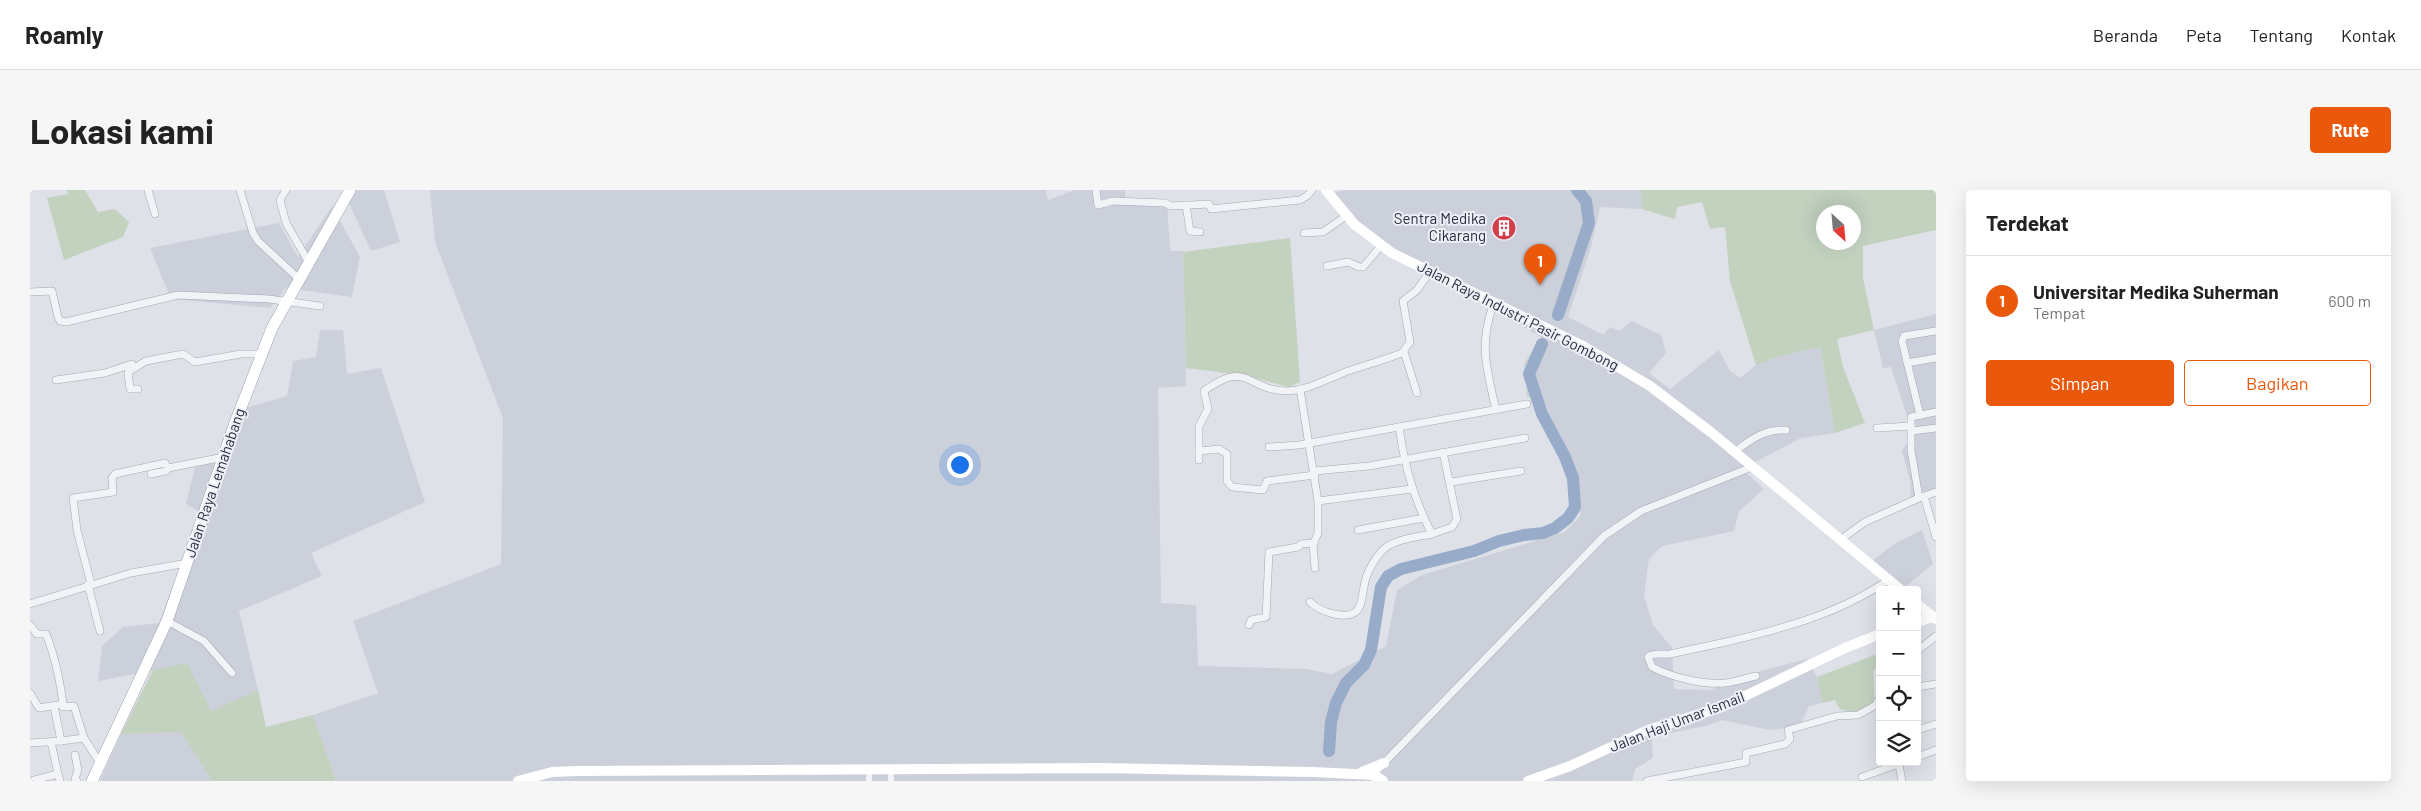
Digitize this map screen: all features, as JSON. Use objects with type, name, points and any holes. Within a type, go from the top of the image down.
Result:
[{"type":"main road","name":"Jalan Raya Lemahabang","points":[[92,781],[167,621],[260,354],[285,301],[350,190]]},
{"type":"main road","name":"Jalan Raya Industri Pasir Gombong","points":[[1326,190],[1346,216],[1381,246],[1604,357],[1650,386],[1734,452],[1896,586]]},
{"type":"main road","points":[[1921,607],[1936,618]]},
{"type":"main road","points":[[1921,621],[1936,618]]},
{"type":"main road","name":"Jalan Haji Umar Ismail","points":[[1528,781],[1570,766],[1648,730],[1707,713],[1845,648],[1876,636]]},
{"type":"main road","points":[[1356,776],[1384,764]]},
{"type":"main road","points":[[518,781],[552,772],[577,771],[890,776],[1101,768],[1313,772],[1377,779]]},
{"type":"street","points":[[148,190],[155,214]]},
{"type":"street","points":[[240,190],[253,234],[258,241],[298,278]]},
{"type":"street","points":[[286,190],[280,200],[283,215],[308,261]]},
{"type":"street","points":[[1096,190],[1098,205],[1113,201],[1186,205],[1209,204],[1211,209],[1302,199],[1312,190]]},
{"type":"street","points":[[1186,205],[1190,231],[1200,232]]},
{"type":"street","points":[[1304,233],[1323,232],[1346,216]]},
{"type":"street","points":[[1327,266],[1348,262],[1358,267],[1363,266],[1381,246]]},
{"type":"street","points":[[1199,460],[1199,426],[1208,409],[1204,391],[1227,377],[1238,376],[1279,390],[1300,389],[1404,352],[1410,342],[1403,301],[1417,290],[1430,272]]},
{"type":"street","points":[[30,292],[52,291],[58,317],[60,321],[66,322],[178,295],[285,301],[320,306]]},
{"type":"street","points":[[1494,303],[1488,319],[1485,355],[1486,373],[1496,410]]},
{"type":"street","points":[[1920,415],[1901,345],[1902,338],[1919,332],[1936,331]]},
{"type":"street","points":[[1404,352],[1418,392]]},
{"type":"street","points":[[56,380],[117,371],[141,359],[183,354],[195,362],[241,354],[260,354]]},
{"type":"street","points":[[138,389],[130,388],[128,370],[140,363],[158,358]]},
{"type":"street","points":[[1907,363],[1936,358]]},
{"type":"street","points":[[1300,389],[1318,501],[1318,533],[1314,543],[1315,568]]},
{"type":"street","points":[[1269,446],[1288,446],[1527,404]]},
{"type":"street","points":[[1936,412],[1911,417],[1910,450],[1922,497],[1936,537]]},
{"type":"street","points":[[1398,427],[1412,489],[1432,534]]},
{"type":"street","points":[[1877,428],[1936,428]]},
{"type":"street","points":[[1734,452],[1756,436],[1776,430],[1786,430]]},
{"type":"street","points":[[1198,451],[1219,449],[1225,452],[1227,481],[1232,487],[1263,490],[1267,481],[1525,438]]},
{"type":"street","points":[[1310,602],[1318,609],[1331,614],[1344,616],[1356,612],[1361,605],[1367,574],[1381,552],[1393,543],[1432,534],[1452,527],[1458,519],[1443,452]]},
{"type":"street","points":[[151,474],[168,468],[224,457]]},
{"type":"street","points":[[100,632],[77,530],[73,498],[113,492],[112,478],[115,474],[165,463],[168,468]]},
{"type":"street","points":[[1377,779],[1384,764],[1611,530],[1641,511],[1752,467]]},
{"type":"street","points":[[1451,482],[1521,470]]},
{"type":"street","points":[[1318,501],[1366,497],[1412,489]]},
{"type":"street","points":[[1840,540],[1865,522],[1936,492]]},
{"type":"street","points":[[1358,530],[1424,518]]},
{"type":"street","points":[[1249,624],[1251,620],[1266,617],[1269,552],[1298,547],[1300,544],[1314,543]]},
{"type":"street","points":[[30,604],[89,584],[131,573],[187,563]]},
{"type":"street","points":[[1756,676],[1731,682],[1711,682],[1657,669],[1649,663],[1648,657],[1653,654],[1668,654],[1788,626],[1855,600],[1888,580]]},
{"type":"street","points":[[167,621],[204,641],[232,673]]},
{"type":"street","points":[[30,624],[37,634],[46,634],[59,678],[63,707],[74,706],[84,738],[100,763]]},
{"type":"street","points":[[1921,648],[1936,636]]},
{"type":"street","points":[[1921,686],[1936,684]]},
{"type":"street","points":[[30,693],[38,708],[63,704]]},
{"type":"street","points":[[1647,781],[1746,762],[1746,754],[1784,744],[1790,739],[1788,730],[1836,716],[1858,715],[1876,705]]},
{"type":"street","points":[[54,706],[61,741]]},
{"type":"street","points":[[1921,729],[1936,724]]},
{"type":"street","points":[[30,744],[84,738]]},
{"type":"street","points":[[51,742],[59,778]]},
{"type":"street","points":[[1921,756],[1936,750]]},
{"type":"street","points":[[30,781],[77,778],[78,770],[75,756]]},
{"type":"street","points":[[1862,777],[1893,766]]},
{"type":"street","points":[[1901,766],[1902,781]]},
{"type":"shaded area","points":[[343,190],[384,190],[400,242],[371,251]]},
{"type":"shaded area","points":[[430,190],[1046,190],[1048,200],[1075,190],[1125,190],[1125,198],[1167,201],[1170,251],[1183,251],[1186,386],[1158,388],[1161,603],[1196,605],[1198,666],[1306,669],[1332,674],[1386,646],[1397,590],[1422,575],[1565,532],[1581,515],[1574,478],[1543,399],[1527,397],[1524,364],[1541,337],[1421,267],[1363,228],[1331,194],[1343,190],[1641,190],[1642,209],[1600,207],[1591,247],[1568,317],[1603,335],[1610,327],[1620,331],[1631,321],[1661,335],[1666,353],[1649,373],[1670,389],[1719,350],[1730,371],[1740,378],[1756,365],[1777,357],[1820,347],[1835,433],[1801,438],[1742,469],[1764,489],[1739,511],[1734,531],[1662,546],[1649,559],[1644,596],[1653,625],[1672,648],[1674,689],[1711,690],[1737,677],[1807,659],[1817,677],[1822,703],[1809,706],[1800,726],[1770,730],[1722,720],[1709,725],[1652,737],[1653,758],[1635,769],[1632,781],[336,781],[313,715],[378,693],[353,621],[501,564],[503,418],[435,242]]},
{"type":"shaded area","points":[[332,206],[360,257],[352,297],[286,288],[270,308],[171,299],[150,248],[279,223],[298,257]]},
{"type":"shaded area","points":[[1936,314],[1936,495],[1910,507],[1911,484],[1902,451],[1913,434],[1891,367],[1883,368],[1874,330]]},
{"type":"shaded area","points":[[320,330],[343,330],[347,374],[381,368],[425,502],[311,553],[322,576],[239,611],[258,690],[211,712],[186,664],[98,681],[102,646],[123,627],[159,623],[200,512],[186,504],[195,467],[217,462],[238,410],[287,396],[293,361],[316,357]]},
{"type":"shaded area","points":[[1922,530],[1933,564],[1906,586],[1896,586],[1869,563],[1896,543]]},
{"type":"shaded area","points":[[181,732],[212,781],[100,781],[121,734]]},
{"type":"green space","points":[[67,190],[85,190],[98,212],[115,209],[129,222],[123,237],[64,260],[47,198],[68,194]]},
{"type":"green space","points":[[1641,190],[1936,190],[1936,230],[1863,246],[1863,278],[1874,330],[1837,339],[1843,367],[1865,423],[1835,433],[1820,347],[1777,357],[1756,365],[1730,281],[1725,227],[1710,229],[1702,202],[1677,207],[1675,219],[1642,209]]},
{"type":"green space","points":[[1290,238],[1300,382],[1289,387],[1243,375],[1186,368],[1183,252]]},
{"type":"green space","points":[[1876,655],[1876,669],[1873,670],[1875,704],[1855,713],[1840,709],[1835,700],[1822,703],[1817,677]]},
{"type":"green space","points":[[187,663],[211,711],[258,690],[266,727],[313,715],[336,781],[212,781],[181,732],[121,734],[153,670]]},
{"type":"waterway","points":[[1558,315],[1589,223],[1586,201],[1577,190]]},
{"type":"waterway","points":[[1329,751],[1331,722],[1336,703],[1346,683],[1364,665],[1371,650],[1381,587],[1388,576],[1401,569],[1474,551],[1499,541],[1543,533],[1555,528],[1568,518],[1575,507],[1573,478],[1565,457],[1542,414],[1529,374],[1542,344]]},
{"type":"place","name":"Sentra Medika Cikarang","points":[[1504,228]]},
{"type":"place","name":"Universitar Medika Suherman","points":[[1540,285]]}]
